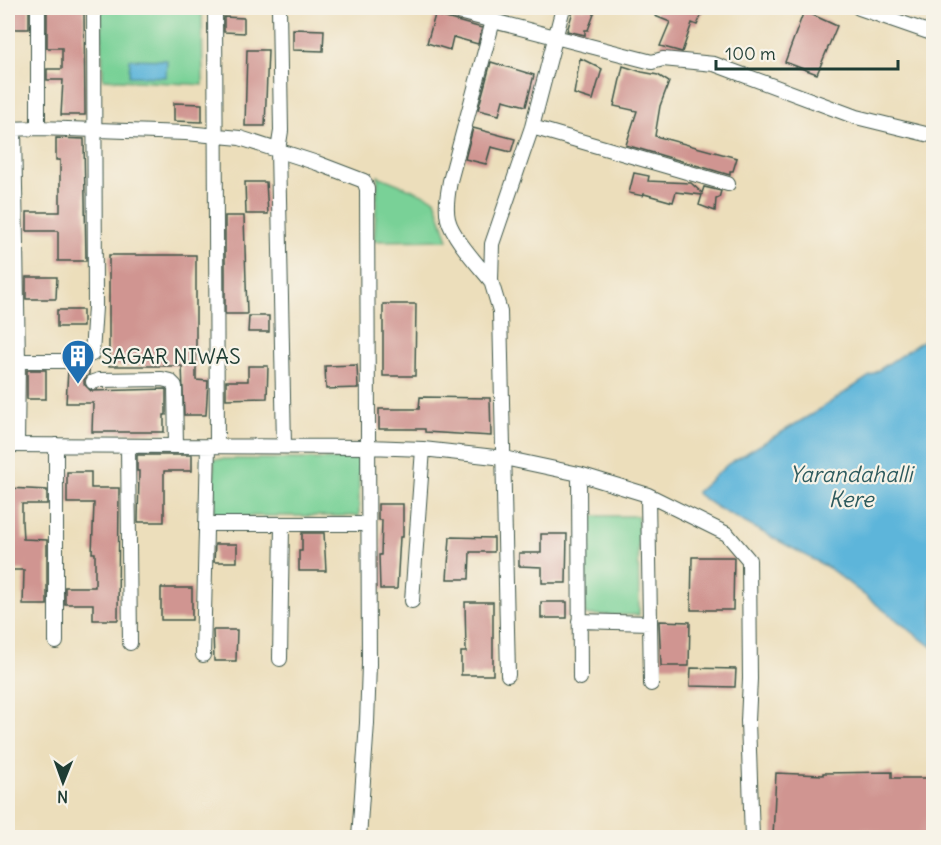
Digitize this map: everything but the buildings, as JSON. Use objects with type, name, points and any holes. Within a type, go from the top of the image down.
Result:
[{"type":"street","points":[[38,8],[38,128]]},
{"type":"street","points":[[18,361],[76,361],[92,354],[95,307],[94,8]]},
{"type":"street","points":[[203,655],[206,524],[213,445],[215,8]]},
{"type":"street","points":[[279,8],[281,131],[278,150],[284,445]]},
{"type":"street","points":[[443,8],[652,62],[663,59],[714,64],[856,117],[933,136]]},
{"type":"street","points":[[508,675],[500,311],[491,281],[492,244],[532,127],[563,8]]},
{"type":"street","points":[[859,8],[883,12],[933,34]]},
{"type":"street","points":[[491,281],[466,250],[448,221],[446,207],[450,181],[494,21]]},
{"type":"street","points":[[532,127],[728,184]]},
{"type":"street","points":[[358,837],[367,723],[368,447],[369,383],[367,189],[364,181],[240,138],[94,130],[11,129],[18,361],[12,445],[368,447],[423,449],[504,458],[579,474],[648,495],[727,534],[749,560],[748,721],[752,837]]},
{"type":"street","points":[[93,382],[162,379],[170,381],[175,386],[176,446]]},
{"type":"street","points":[[56,445],[56,642]]},
{"type":"street","points":[[128,446],[130,643]]},
{"type":"street","points":[[412,601],[423,449]]},
{"type":"street","points":[[579,474],[580,678]]},
{"type":"street","points":[[648,495],[651,684]]},
{"type":"street","points":[[206,524],[368,524]]},
{"type":"street","points":[[280,659],[282,524]]},
{"type":"street","points":[[579,621],[650,623]]},
{"type":"green space","points":[[101,8],[202,8],[203,85],[103,79]]},
{"type":"green space","points":[[378,176],[435,199],[448,240],[374,241]]},
{"type":"green space","points":[[214,459],[359,459],[359,516],[214,516]]},
{"type":"green space","points":[[584,516],[638,516],[639,615],[585,615]]},
{"type":"water","points":[[130,59],[167,60],[166,77],[129,76]]},
{"type":"water","name":"Yarandahalli Kere","points":[[933,334],[933,648],[829,568],[716,507],[696,493],[728,464],[814,413]]},
{"type":"place","name":"SAGAR NIWAS","points":[[78,385]]}]
